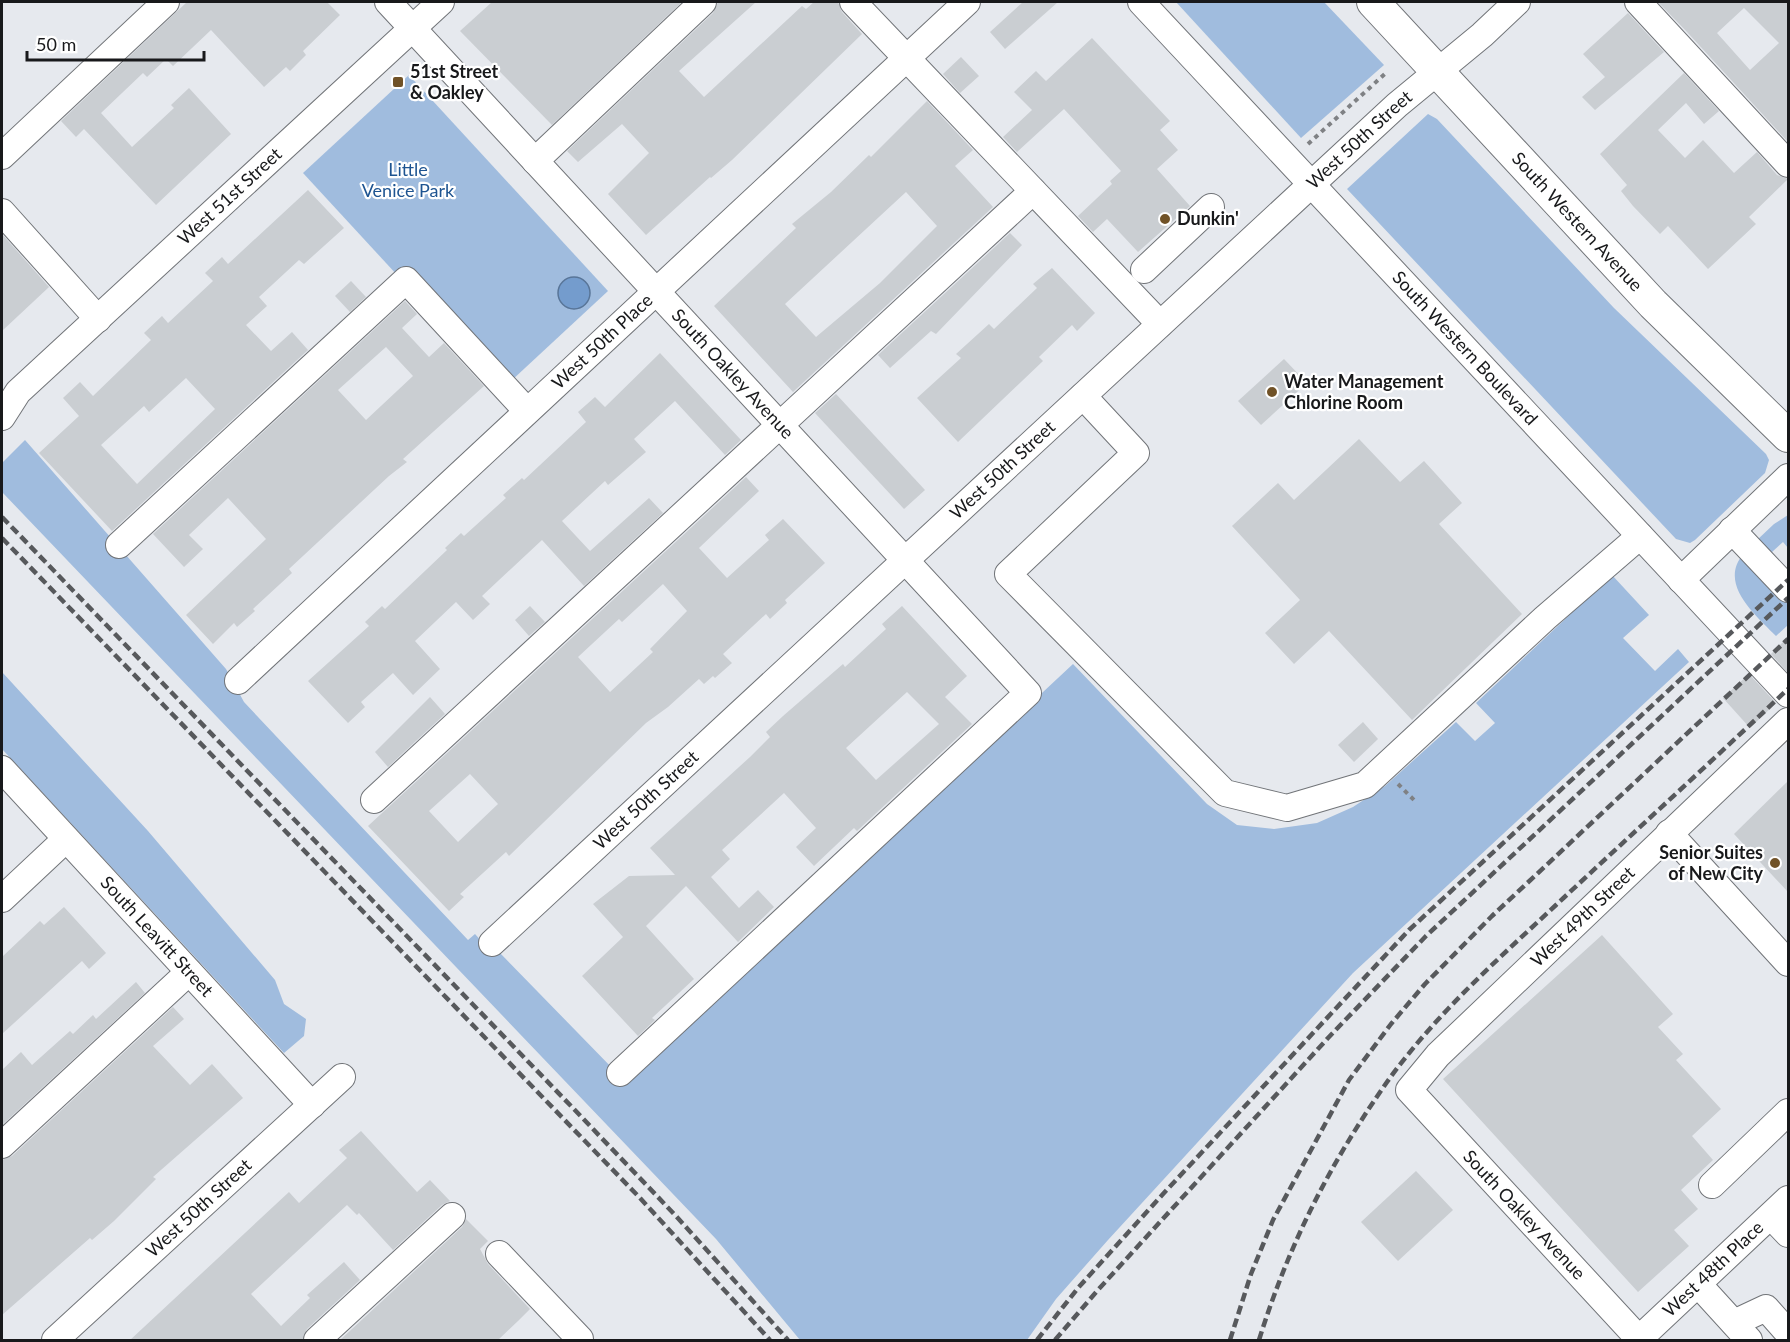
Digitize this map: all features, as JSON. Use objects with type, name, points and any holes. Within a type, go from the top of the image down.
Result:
[{"type":"main road","name":"South Western Avenue","points":[[1373,2],[1653,304],[1788,436]]},
{"type":"street","points":[[2,156],[166,2]]},
{"type":"street","name":"South Oakley Avenue","points":[[388,2],[1028,693],[620,1073]]},
{"type":"street","name":"West 51st Street","points":[[2,417],[10,397],[98,319],[441,2]]},
{"type":"street","points":[[535,161],[703,2]]},
{"type":"street","points":[[853,2],[1160,324]]},
{"type":"street","name":"West 50th Place","points":[[238,681],[967,2]]},
{"type":"street","name":"South Western Boulevard","points":[[1141,2],[1788,694]]},
{"type":"street","name":"West 50th Street","points":[[492,943],[1397,105],[1517,2]]},
{"type":"street","points":[[1638,2],[1788,164]]},
{"type":"street","points":[[374,800],[1033,191]]},
{"type":"street","points":[[1144,270],[1211,207]]},
{"type":"street","points":[[2,212],[98,319]]},
{"type":"street","points":[[119,545],[406,280],[527,411]]},
{"type":"street","points":[[1083,396],[1136,453],[1008,574],[1225,793],[1287,808],[1365,785],[1545,618],[1640,536]]},
{"type":"street","points":[[1681,580],[1788,477]]},
{"type":"street","points":[[1732,530],[1788,589]]},
{"type":"street","name":"West 49th Street","points":[[1409,1090],[1438,1055],[1788,721]]},
{"type":"street","name":"South Leavitt Street","points":[[2,769],[312,1105]]},
{"type":"street","points":[[1669,833],[1788,963]]},
{"type":"street","points":[[2,899],[66,840]]},
{"type":"street","points":[[2,1145],[189,972]]},
{"type":"street","name":"West 50th Street","points":[[55,1341],[342,1077]]},
{"type":"street","name":"South Oakley Avenue","points":[[1409,1090],[1639,1340]]},
{"type":"street","points":[[1712,1185],[1788,1112]]},
{"type":"street","points":[[1780,1207],[1788,1234]]},
{"type":"street","name":"West 48th Place","points":[[1639,1340],[1780,1207]]},
{"type":"street","points":[[317,1341],[452,1216]]},
{"type":"street","points":[[499,1254],[580,1340]]},
{"type":"street","points":[[1698,1284],[1741,1332],[1766,1308],[1788,1333]]},
{"type":"path","points":[[1307,145],[1387,72]]},
{"type":"path","points":[[1314,139],[1318,143]]},
{"type":"green space","points":[[1176,2],[1324,2],[1384,65],[1301,138]]},
{"type":"green space","name":"Little Venice Park","points":[[409,75],[608,291],[511,381],[398,276],[303,173]]},
{"type":"green space","points":[[1428,114],[1437,119],[1614,308],[1766,454],[1769,460],[1765,473],[1695,540],[1690,543],[1676,539],[1347,189]]},
{"type":"green space","points":[[25,440],[226,669],[244,702],[468,940],[475,934],[495,956],[499,952],[616,1072],[621,1086],[1073,664],[1207,804],[1237,825],[1274,829],[1317,823],[1353,807],[1385,786],[1456,722],[1475,741],[1495,723],[1476,703],[1612,575],[1649,615],[1623,638],[1655,671],[1678,649],[1689,662],[1353,973],[1108,1240],[1056,1299],[1027,1340],[800,1340],[716,1239],[2,492],[2,463]]},
{"type":"green space","points":[[1788,515],[1788,548],[1783,542],[1772,552],[1766,552],[1756,541],[1774,524]]},
{"type":"green space","points":[[1744,553],[1788,598],[1788,625],[1776,636],[1750,609],[1737,587],[1735,576],[1737,565]]},
{"type":"green space","points":[[2,672],[148,831],[275,980],[284,1004],[306,1019],[304,1036],[284,1053],[2,749]]},
{"type":"shaded area","points":[[574,277],[585,282],[590,293],[585,304],[574,309],[563,304],[558,293],[563,282]]},
{"type":"building","points":[[187,2],[327,2],[340,15],[303,51],[306,55],[290,71],[286,67],[264,87],[211,30],[173,66],[166,59],[147,77],[143,73],[101,113],[132,147],[174,108],[171,105],[189,88],[231,134],[156,205],[84,129],[76,137],[61,121]]},
{"type":"building","points":[[492,2],[682,2],[552,125],[460,31]]},
{"type":"building","points":[[718,2],[756,2],[679,71],[704,97],[802,6],[806,9],[814,2],[838,2],[842,12],[862,34],[732,160],[646,235],[608,194],[649,153],[622,124],[578,162],[567,151],[713,13]]},
{"type":"building","points":[[1023,2],[1058,2],[1005,49],[990,32]]},
{"type":"building","points":[[1658,2],[1788,2],[1788,142]],"holes":[[[1744,8],[1779,43],[1750,70],[1717,33]]]},
{"type":"building","points":[[1628,13],[1664,52],[1595,110],[1582,97],[1605,77],[1583,54]]},
{"type":"building","points":[[1092,38],[1170,121],[1160,130],[1178,150],[1157,169],[1190,206],[1138,252],[1107,219],[1093,232],[1078,216],[1112,184],[1110,181],[1121,171],[1064,109],[1017,152],[1003,137],[1032,110],[1014,92],[1036,71],[1046,81]]},
{"type":"building","points":[[961,57],[979,76],[960,93],[943,74]]},
{"type":"building","points":[[1684,73],[1719,111],[1704,124],[1686,103],[1658,130],[1685,158],[1703,140],[1734,173],[1757,152],[1777,175],[1788,179],[1749,217],[1756,224],[1708,269],[1668,226],[1660,234],[1633,206],[1621,191],[1627,185],[1600,154]]},
{"type":"building","points":[[927,101],[973,150],[955,166],[993,207],[793,392],[714,306],[796,228],[792,224],[831,192],[869,155],[871,157]],"holes":[[[906,192],[937,226],[880,283],[816,337],[785,304]]]},
{"type":"building","points":[[308,190],[344,228],[304,264],[299,260],[259,297],[267,306],[246,325],[271,351],[292,332],[308,350],[112,531],[39,453],[79,416],[63,398],[80,382],[93,396],[151,340],[144,333],[162,316],[168,323],[213,281],[205,273],[222,257],[228,264]],"holes":[[[186,378],[215,409],[137,484],[101,445],[144,406],[149,412]]]},
{"type":"building","points":[[1010,233],[1022,245],[936,334],[931,331],[890,368],[878,355]]},
{"type":"building","points":[[2,234],[49,287],[2,331]]},
{"type":"building","points":[[1052,268],[1095,313],[1077,331],[1072,325],[1039,357],[1043,361],[958,442],[917,398],[961,358],[956,354],[989,324],[994,329],[1037,288],[1033,284]]},
{"type":"building","points":[[351,281],[366,297],[350,312],[335,296]]},
{"type":"building","points":[[405,301],[417,314],[402,328],[429,357],[444,343],[484,386],[403,459],[407,462],[289,569],[292,573],[253,609],[255,611],[237,627],[234,623],[213,644],[186,615],[266,539],[228,498],[189,535],[203,549],[184,567],[153,534]],"holes":[[[386,347],[413,376],[366,420],[338,390]]]},
{"type":"building","points":[[660,353],[741,440],[725,455],[675,401],[634,439],[646,452],[608,485],[605,481],[562,521],[590,551],[649,498],[663,513],[584,586],[542,540],[482,596],[490,604],[473,620],[456,602],[415,641],[440,669],[413,695],[393,673],[361,702],[365,707],[348,723],[308,681],[369,626],[365,622],[382,606],[385,609],[447,550],[445,548],[461,533],[464,536],[506,498],[503,495],[522,478],[524,480],[586,422],[578,412],[595,397],[605,407]]},
{"type":"building","name":"Water Management Chlorine Room","points":[[1284,359],[1307,383],[1261,425],[1238,401]]},
{"type":"building","points":[[836,394],[925,490],[904,509],[815,413]]},
{"type":"building","points":[[1359,439],[1400,482],[1424,461],[1462,503],[1439,524],[1522,614],[1412,720],[1329,631],[1294,664],[1265,633],[1300,600],[1232,526],[1278,483],[1294,500]]},
{"type":"building","points":[[746,477],[759,491],[699,548],[727,578],[769,540],[765,535],[783,519],[825,563],[785,600],[787,603],[770,619],[766,614],[723,654],[732,663],[715,678],[713,676],[704,684],[699,679],[646,723],[509,856],[506,852],[460,894],[464,897],[449,911],[368,826]],"holes":[[[663,584],[687,611],[650,649],[653,652],[610,692],[578,657],[619,619],[622,622]],[[470,774],[498,804],[458,842],[429,811]]]},
{"type":"building","points":[[530,606],[545,622],[529,636],[515,620]]},
{"type":"building","points":[[902,606],[967,676],[945,697],[972,724],[857,831],[854,828],[814,866],[796,847],[816,828],[784,793],[722,850],[730,859],[711,877],[739,908],[758,890],[774,907],[738,942],[686,886],[646,926],[694,979],[652,1018],[655,1020],[638,1036],[582,976],[623,937],[593,904],[629,876],[675,875],[650,848],[750,757],[770,737],[766,732],[783,716],[843,664],[845,667],[886,629],[882,624]],"holes":[[[907,692],[939,724],[876,780],[846,748]]]},
{"type":"building","points":[[1788,637],[1788,673],[1771,654]]},
{"type":"building","points":[[1749,674],[1776,703],[1750,728],[1723,698]]},
{"type":"building","points":[[430,697],[445,714],[388,767],[375,752]]},
{"type":"building","points":[[1363,722],[1378,739],[1354,762],[1338,745]]},
{"type":"building","name":"Senior Suites of New City","points":[[1788,781],[1788,892],[1734,834]]},
{"type":"building","points":[[64,907],[106,953],[89,969],[82,961],[2,1034],[2,957],[40,921],[44,925]]},
{"type":"building","points":[[1602,935],[1673,1014],[1658,1027],[1683,1054],[1676,1060],[1721,1109],[1692,1136],[1713,1160],[1681,1190],[1698,1209],[1674,1230],[1689,1246],[1638,1292],[1443,1079]]},
{"type":"building","points":[[136,982],[145,993],[2,1125],[2,1070],[21,1052],[32,1065],[70,1031],[73,1034],[93,1015],[96,1019]]},
{"type":"building","points":[[173,1007],[184,1019],[153,1046],[190,1085],[212,1064],[243,1098],[153,1177],[156,1179],[114,1221],[92,1240],[90,1238],[2,1315],[2,1160],[12,1156]]},
{"type":"building","points":[[361,1131],[417,1192],[430,1180],[450,1201],[442,1205],[393,1250],[359,1213],[357,1215],[347,1205],[251,1294],[281,1326],[310,1298],[307,1295],[344,1262],[360,1280],[307,1329],[302,1341],[129,1341],[289,1192],[299,1203],[347,1158],[339,1150]]},
{"type":"building","points":[[1416,1171],[1453,1210],[1398,1261],[1361,1222]]},
{"type":"building","points":[[466,1219],[488,1241],[480,1249],[488,1264],[530,1309],[518,1321],[497,1341],[339,1341],[462,1227]]},
{"type":"railway","points":[[2,517],[571,1106],[676,1216],[788,1340]]},
{"type":"railway","points":[[2,538],[640,1198],[770,1340]]},
{"type":"railway","points":[[1037,1340],[1078,1288],[1163,1194],[1409,930],[1788,580]]},
{"type":"railway","points":[[1055,1340],[1328,1038],[1426,936],[1788,598]]},
{"type":"railway","points":[[1230,1340],[1251,1274],[1273,1220],[1349,1080],[1391,1024],[1425,984],[1492,916],[1788,639]]},
{"type":"railway","points":[[1259,1340],[1297,1238],[1329,1175],[1366,1113],[1406,1057],[1446,1011],[1489,968],[1788,689]]},
{"type":"place","name":"51st Street & Oakley","points":[[398,82]]},
{"type":"place","name":"Dunkin'","points":[[1165,219]]},
{"type":"place","name":"Water Management Chlorine Room","points":[[1272,392]]},
{"type":"place","name":"Senior Suites of New City","points":[[1775,863]]}]
